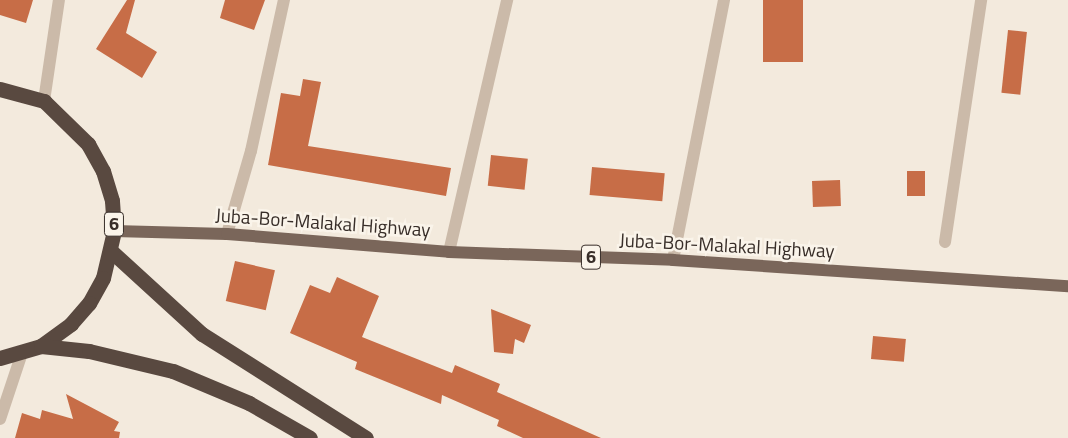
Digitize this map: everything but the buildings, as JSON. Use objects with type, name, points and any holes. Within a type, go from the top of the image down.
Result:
[{"type":"highway","name":"6","points":[[0,89],[44,101],[88,144],[103,171],[112,201],[114,231],[111,251],[89,303],[71,324],[41,346],[0,358]]},
{"type":"highway","name":"6","points":[[111,251],[202,334],[366,438]]},
{"type":"highway","name":"6","points":[[41,346],[89,351],[173,370],[249,403],[310,438]]},
{"type":"main road","name":"Juba-Bor-Malakal Highway","points":[[114,231],[227,234],[449,252],[673,260],[1068,286]]},
{"type":"street","points":[[44,101],[59,0]]},
{"type":"street","points":[[227,234],[251,151],[284,0]]},
{"type":"street","points":[[449,252],[507,0]]},
{"type":"street","points":[[673,260],[724,0]]},
{"type":"street","points":[[944,242],[981,0]]},
{"type":"street","points":[[0,419],[22,353]]}]
